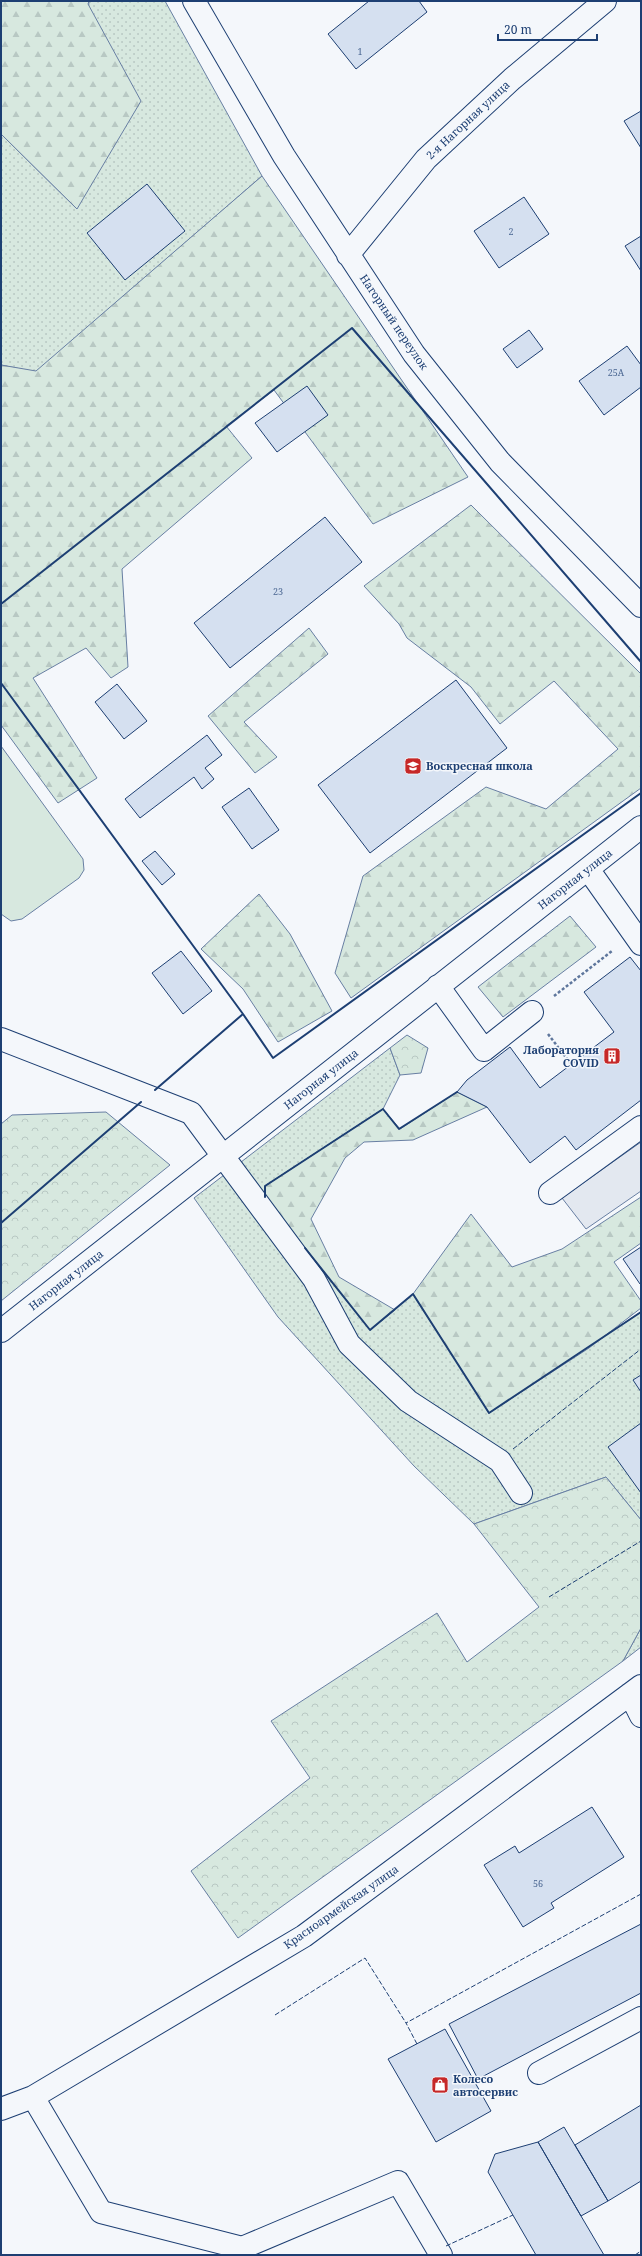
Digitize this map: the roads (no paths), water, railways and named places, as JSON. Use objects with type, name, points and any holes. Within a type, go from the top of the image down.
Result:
[{"type":"street","name":"Нагорный переулок","points":[[194,1],[284,156],[414,354],[500,462],[641,606]]},
{"type":"street","name":"2-я Нагорная улица","points":[[348,255],[426,158],[512,79],[605,1]]},
{"type":"street","name":"Нагорная улица","points":[[1,1331],[641,827]]},
{"type":"street","points":[[588,869],[637,939]]},
{"type":"street","points":[[438,986],[484,1050],[532,1012]]},
{"type":"street","points":[[1,1039],[191,1112],[314,1279],[349,1344],[408,1401],[500,1461],[521,1493]]},
{"type":"street","points":[[550,1193],[641,1127]]},
{"type":"street","points":[[636,1690],[641,1716]]},
{"type":"street","name":"Красноармейская улица","points":[[1,2109],[33,2097],[304,1936],[636,1690]]},
{"type":"street","points":[[539,2073],[641,2018]]},
{"type":"street","points":[[33,2097],[101,2212],[242,2248],[398,2182],[441,2255]]},
{"type":"place","name":"Воскресная школа","points":[[413,766]]},
{"type":"place","name":"Лаборатория COVID","points":[[612,1056]]},
{"type":"place","name":"Колесо автосервис","points":[[440,2085]]}]
